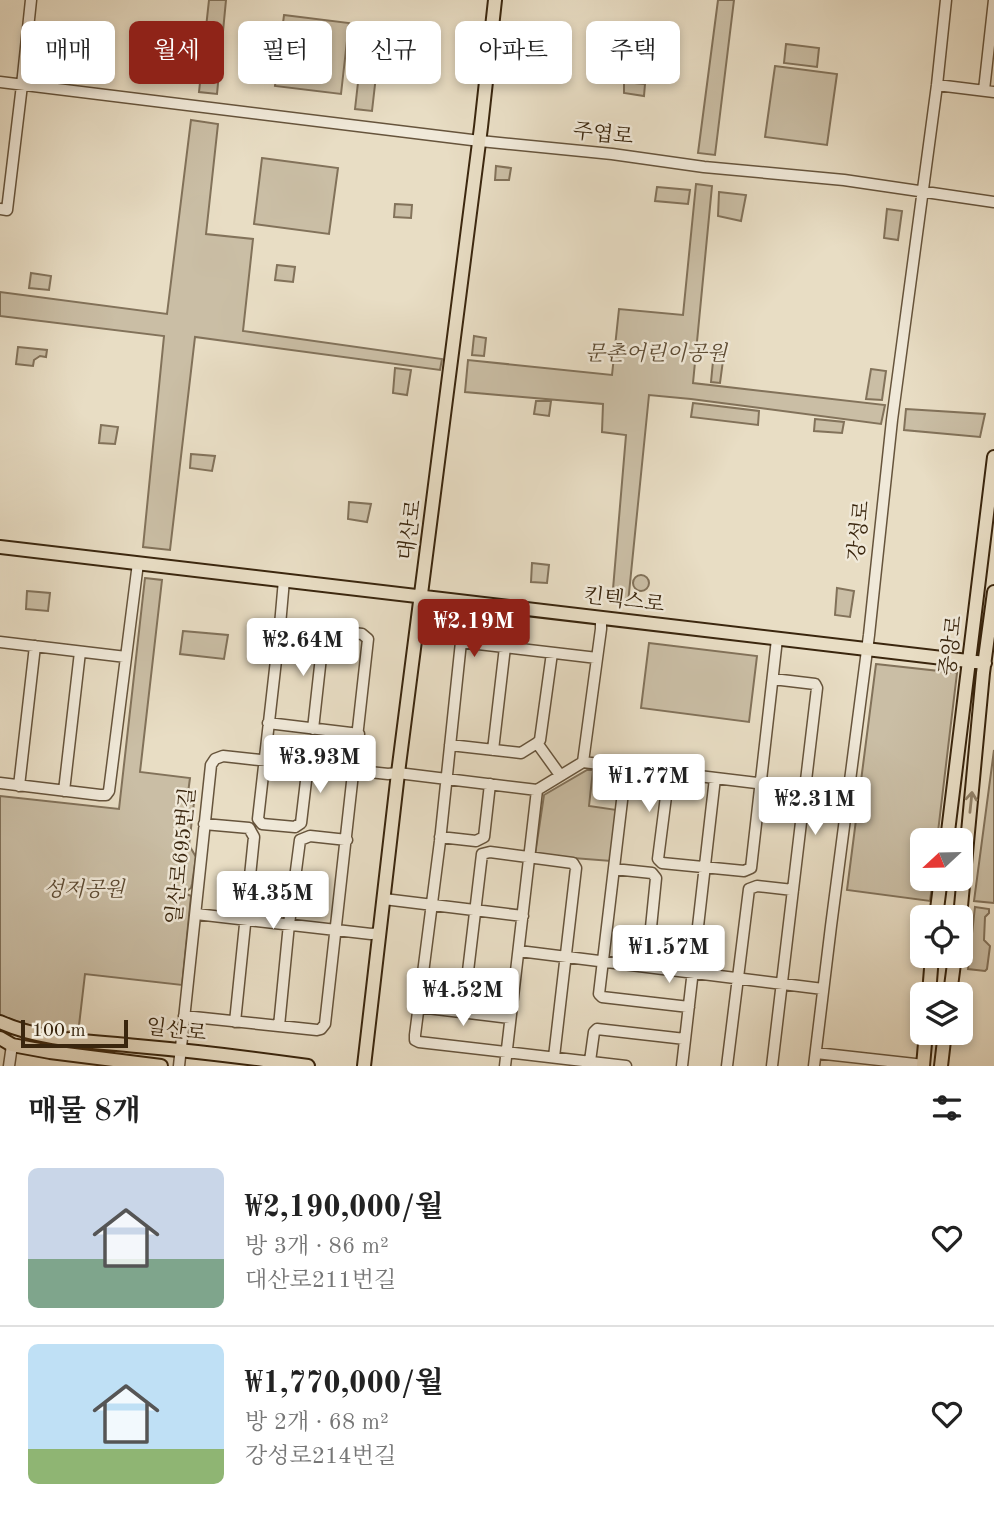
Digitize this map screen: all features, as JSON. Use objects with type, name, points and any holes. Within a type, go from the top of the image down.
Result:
[{"type":"main road","name":"대산로","points":[[364,1066],[398,773],[480,141],[495,0]]},
{"type":"main road","name":"중앙로","points":[[949,828],[994,457]]},
{"type":"main road","name":"킨텍스로","points":[[0,547],[990,664]]},
{"type":"main road","name":"중앙로","points":[[961,905],[990,664],[994,592]]},
{"type":"main road","name":"일산로","points":[[0,1022],[40,1035],[308,1066]]},
{"type":"main road","name":"일산로","points":[[0,1038],[12,1045],[50,1052],[161,1066]]},
{"type":"main road","points":[[923,1065],[925,1045]]},
{"type":"main road","points":[[941,1066],[943,1045]]},
{"type":"street","points":[[0,209],[7,210],[31,0]]},
{"type":"street","name":"강성로","points":[[814,1066],[946,0]]},
{"type":"street","points":[[937,85],[989,91],[993,0]]},
{"type":"street","name":"주엽로","points":[[0,82],[480,141],[844,180],[994,202]]},
{"type":"street","points":[[0,783],[106,795],[109,792],[138,563]]},
{"type":"street","points":[[284,580],[258,819],[262,824],[295,827],[301,822],[308,764]]},
{"type":"street","points":[[583,762],[601,618]]},
{"type":"street","points":[[184,1016],[317,1030],[325,1024],[368,639],[362,634],[280,625]]},
{"type":"street","points":[[313,729],[324,630]]},
{"type":"street","points":[[670,772],[658,859],[662,863],[744,871],[751,867],[777,639]]},
{"type":"street","points":[[0,642],[126,657]]},
{"type":"street","points":[[597,658],[461,642],[415,1040],[626,1066]]},
{"type":"street","points":[[19,786],[35,646]]},
{"type":"street","points":[[493,750],[505,647]]},
{"type":"street","points":[[64,791],[80,652]]},
{"type":"street","points":[[450,745],[521,753],[537,743],[540,740],[552,653]]},
{"type":"street","points":[[772,1066],[817,688],[815,684],[773,679]]},
{"type":"street","points":[[268,723],[359,734]]},
{"type":"street","points":[[537,743],[560,775]]},
{"type":"street","name":"일산로695번길","points":[[179,1066],[204,824],[211,765],[215,758],[223,756],[308,764],[537,790]]},
{"type":"street","points":[[505,1066],[537,790],[583,762],[848,794]]},
{"type":"street","points":[[626,767],[599,994],[602,997],[689,1007]]},
{"type":"street","points":[[682,1066],[715,778]]},
{"type":"street","points":[[440,837],[476,841],[484,837],[489,784]]},
{"type":"street","points":[[204,824],[249,828],[254,836],[235,1022]]},
{"type":"street","points":[[279,1026],[300,840],[310,836],[347,839]]},
{"type":"street","points":[[463,1013],[482,854],[489,852],[573,863],[576,868],[554,1058]]},
{"type":"street","points":[[614,869],[652,873],[656,878],[647,967]]},
{"type":"street","points":[[727,1066],[749,889],[757,886],[793,886]]},
{"type":"street","points":[[384,899],[523,916]]},
{"type":"street","points":[[196,914],[380,933]]},
{"type":"street","points":[[519,951],[823,989]]},
{"type":"street","points":[[419,1007],[510,1018]]},
{"type":"street","points":[[587,1061],[597,1029],[685,1040]]},
{"type":"street","points":[[9,1066],[12,1045]]},
{"type":"street","points":[[816,1054],[923,1065]]},
{"type":"green space","points":[[209,0],[226,0],[224,21],[207,21]]},
{"type":"green space","points":[[718,0],[734,0],[715,155],[698,153]]},
{"type":"green space","points":[[284,15],[346,23],[341,94],[275,86],[332,84],[332,21],[283,21]]},
{"type":"green space","points":[[786,44],[819,48],[817,67],[784,63]]},
{"type":"green space","points":[[775,66],[837,74],[827,145],[765,137]]},
{"type":"green space","points":[[200,84],[218,84],[217,94],[199,92]]},
{"type":"green space","points":[[358,84],[375,84],[372,111],[355,109]]},
{"type":"green space","points":[[624,84],[645,84],[644,96],[624,93]]},
{"type":"green space","points":[[191,120],[218,124],[206,234],[253,239],[243,331],[442,359],[440,370],[195,337],[170,550],[143,547],[164,336],[0,316],[0,292],[167,314]]},
{"type":"green space","points":[[262,158],[338,168],[329,234],[254,224]]},
{"type":"green space","points":[[496,166],[511,168],[509,180],[495,180]]},
{"type":"green space","name":"문촌어린이공원","points":[[696,184],[712,186],[693,383],[885,405],[881,424],[649,395],[628,603],[612,601],[626,435],[602,432],[603,404],[465,392],[468,360],[612,375],[619,309],[683,315]]},
{"type":"green space","points":[[657,187],[690,190],[688,204],[655,201]]},
{"type":"green space","points":[[719,192],[746,195],[741,221],[718,216]]},
{"type":"green space","points":[[395,204],[412,205],[411,218],[394,217]]},
{"type":"green space","points":[[887,209],[902,211],[898,240],[884,238]]},
{"type":"green space","points":[[277,265],[295,267],[293,282],[275,280]]},
{"type":"green space","points":[[31,273],[51,276],[49,290],[29,288]]},
{"type":"green space","points":[[474,336],[486,338],[484,356],[472,355]]},
{"type":"green space","points":[[18,347],[47,350],[46,357],[40,356],[34,360],[33,366],[16,364]]},
{"type":"green space","points":[[714,351],[724,353],[720,383],[711,382]]},
{"type":"green space","points":[[395,368],[411,370],[407,395],[393,393]]},
{"type":"green space","points":[[871,369],[886,371],[882,400],[866,399]]},
{"type":"green space","points":[[536,401],[551,401],[549,416],[534,414]]},
{"type":"green space","points":[[693,403],[759,411],[758,425],[691,417]]},
{"type":"green space","points":[[906,409],[985,414],[980,437],[904,430]]},
{"type":"green space","points":[[815,419],[844,422],[842,433],[814,431]]},
{"type":"green space","points":[[101,425],[118,427],[115,444],[99,443]]},
{"type":"green space","points":[[191,454],[215,456],[212,471],[190,468]]},
{"type":"green space","points":[[349,502],[371,504],[367,522],[348,519]]},
{"type":"green space","points":[[532,563],[549,565],[547,583],[531,582]]},
{"type":"green space","points":[[638,575],[644,575],[649,583],[647,589],[638,591],[633,586],[633,580]]},
{"type":"green space","name":"성저공원","points":[[145,578],[162,580],[140,772],[190,778],[188,793],[195,794],[189,845],[196,857],[191,888],[184,893],[191,896],[182,985],[85,974],[78,1034],[29,1025],[0,1015],[0,796],[119,809]]},
{"type":"green space","points":[[837,588],[854,591],[850,617],[835,615]]},
{"type":"green space","points":[[27,591],[50,593],[48,611],[26,609]]},
{"type":"green space","points":[[183,631],[228,635],[224,659],[180,654]]},
{"type":"green space","points":[[649,643],[757,656],[749,722],[641,708]]},
{"type":"green space","points":[[876,664],[957,673],[938,828],[910,828],[910,891],[931,891],[930,901],[847,890]]},
{"type":"green space","points":[[994,750],[994,903],[974,901]]},
{"type":"green space","points":[[587,770],[593,770],[589,806],[617,810],[611,861],[535,855],[544,795]]},
{"type":"green space","points":[[975,907],[989,909],[985,917],[984,940],[990,946],[985,971],[968,969],[973,968]]}]
